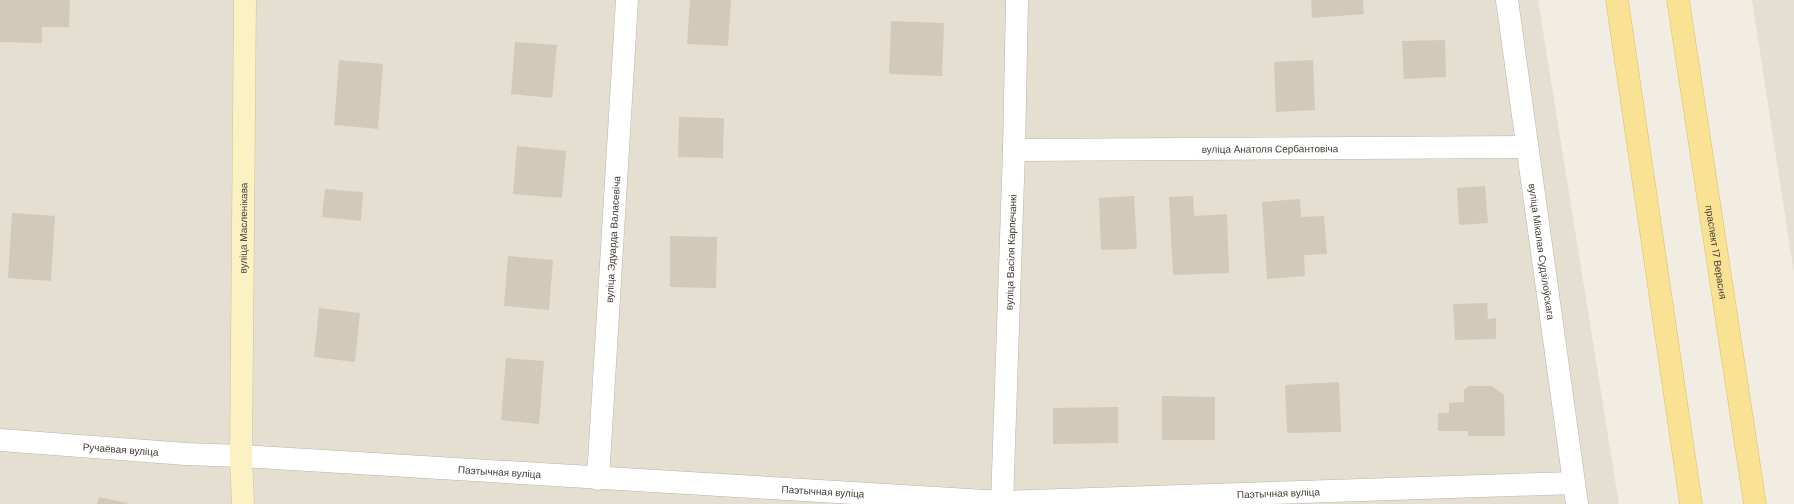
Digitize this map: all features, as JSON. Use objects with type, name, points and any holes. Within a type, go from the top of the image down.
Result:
[{"type":"main road","name":"вуліца Масленікава","points":[[244,504],[241,456],[245,0]]},
{"type":"main road","points":[[1617,0],[1691,504]]},
{"type":"main road","name":"праспект 17 Верасня","points":[[1678,0],[1755,504]]},
{"type":"street","name":"вуліца Эдуарда Валасевіча","points":[[598,479],[627,0]]},
{"type":"street","name":"вуліца Васіля Карпечанкі","points":[[1002,503],[1014,150],[1017,0]]},
{"type":"street","name":"вуліца Мікалая Судзілоўскага","points":[[1507,0],[1575,494]]},
{"type":"street","name":"вуліца Анатоля Сербантовіча","points":[[1014,150],[1527,147]]},
{"type":"street","name":"Ручаёвая вуліца","points":[[0,440],[186,454],[241,456]]},
{"type":"street","name":"Паэтычная вуліца","points":[[241,456],[1002,503],[1575,494]]},
{"type":"shaded area","points":[[0,0],[1538,0],[1619,504],[0,504]]},
{"type":"shaded area","points":[[1752,0],[1794,0],[1794,274]]},
{"type":"building","points":[[0,0],[70,0],[69,27],[42,27],[42,43],[0,42]]},
{"type":"building","points":[[690,0],[731,0],[728,46],[687,44]]},
{"type":"building","points":[[1311,0],[1363,0],[1364,14],[1312,18]]},
{"type":"building","points":[[891,21],[944,23],[942,76],[889,74]]},
{"type":"building","points":[[1445,40],[1446,77],[1404,79],[1402,41]]},
{"type":"building","points":[[515,42],[557,45],[552,98],[511,94]]},
{"type":"building","points":[[339,60],[383,64],[378,129],[334,125]]},
{"type":"building","points":[[1313,60],[1315,110],[1276,112],[1274,62]]},
{"type":"building","points":[[679,117],[724,118],[723,158],[678,157]]},
{"type":"building","points":[[517,146],[566,151],[562,198],[513,194]]},
{"type":"building","points":[[1485,186],[1488,223],[1459,225],[1457,188]]},
{"type":"building","points":[[325,189],[363,192],[361,221],[322,217]]},
{"type":"building","points":[[1134,196],[1137,249],[1101,250],[1099,198]]},
{"type":"building","points":[[1193,196],[1194,216],[1227,214],[1229,273],[1173,275],[1169,197]]},
{"type":"building","points":[[1300,199],[1301,217],[1324,216],[1327,254],[1304,255],[1305,276],[1267,279],[1262,202]]},
{"type":"building","points":[[12,213],[55,216],[51,281],[8,278]]},
{"type":"building","points":[[670,236],[717,237],[716,288],[670,287]]},
{"type":"building","points":[[508,256],[553,260],[549,310],[504,306]]},
{"type":"building","points":[[1487,303],[1488,319],[1496,318],[1496,339],[1455,340],[1453,304]]},
{"type":"building","points":[[319,308],[360,313],[355,362],[314,357]]},
{"type":"building","points":[[506,358],[544,361],[539,424],[501,420]]},
{"type":"building","points":[[1339,382],[1341,432],[1287,433],[1285,385]]},
{"type":"building","points":[[1469,386],[1492,386],[1504,395],[1505,436],[1468,436],[1468,431],[1438,431],[1438,413],[1449,413],[1449,403],[1464,402],[1464,390]]},
{"type":"building","points":[[1162,396],[1215,397],[1215,440],[1162,440]]},
{"type":"building","points":[[1118,407],[1118,443],[1053,444],[1053,408]]},
{"type":"building","points":[[99,497],[127,503],[127,504],[97,504]]}]
